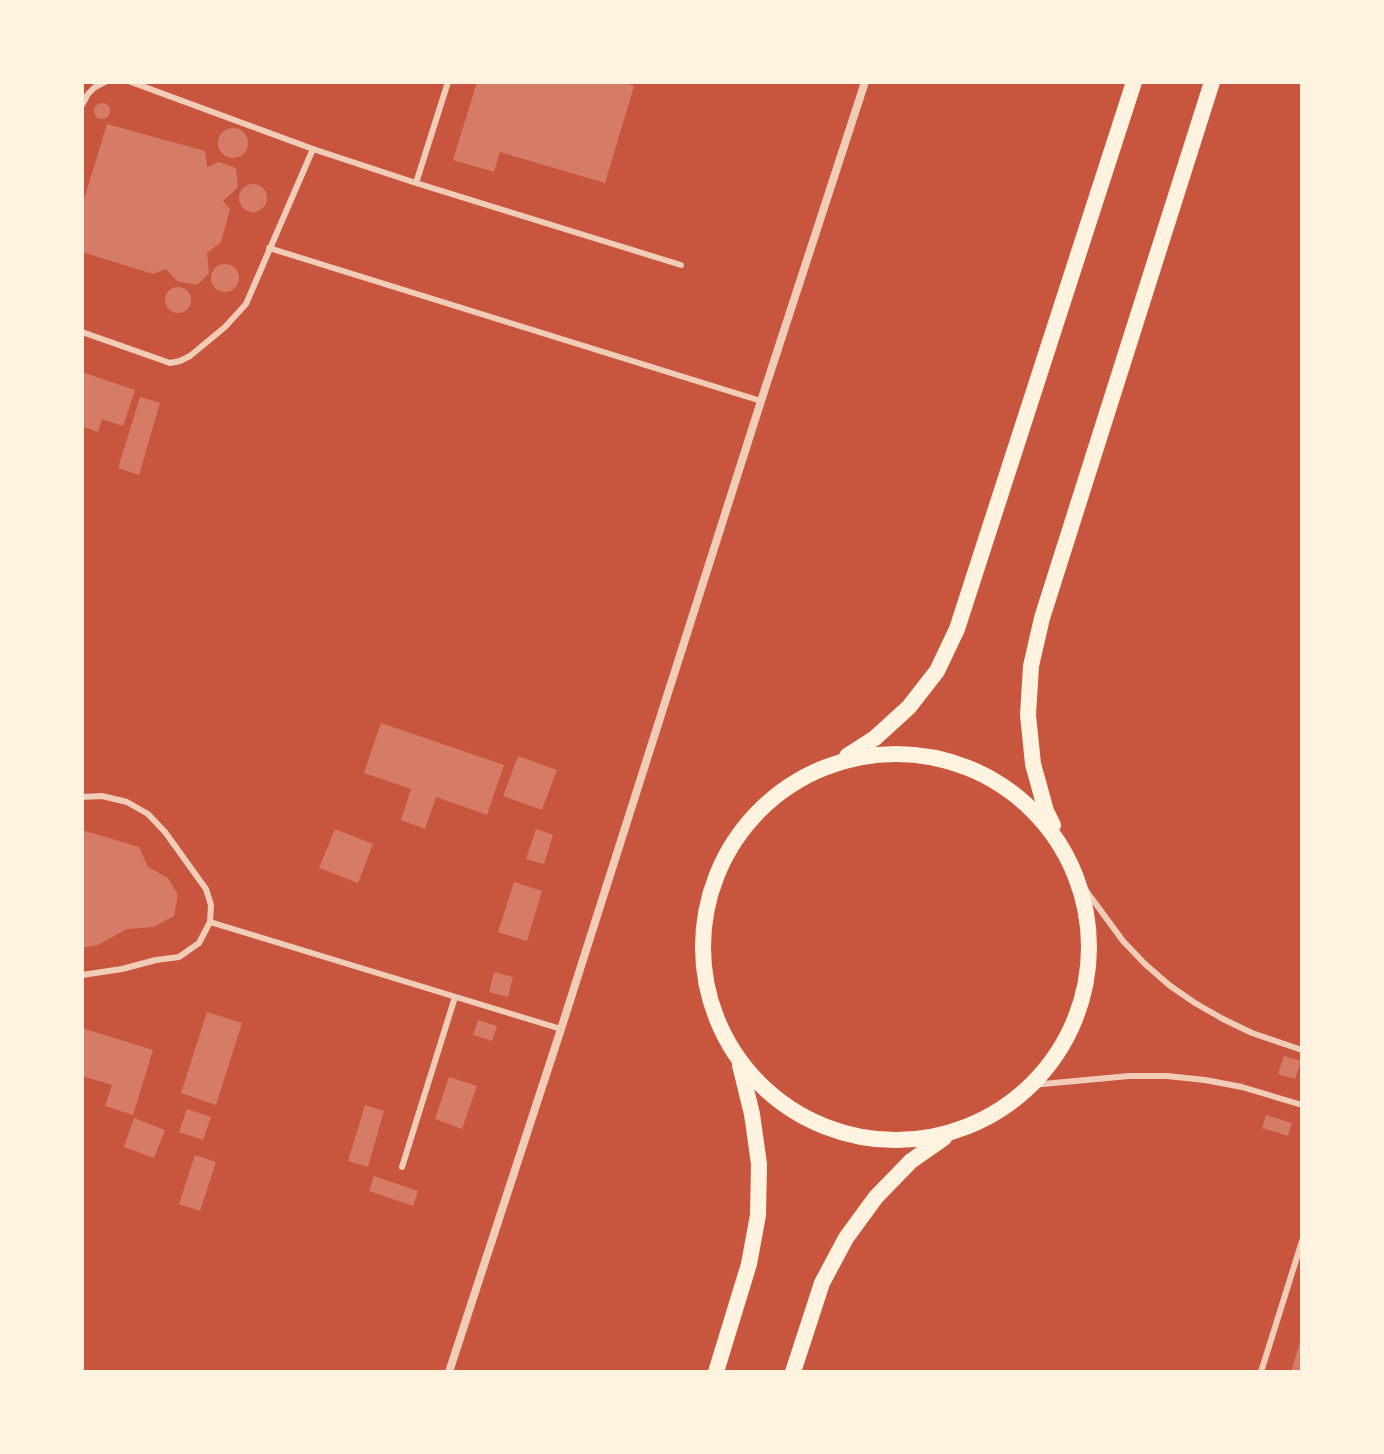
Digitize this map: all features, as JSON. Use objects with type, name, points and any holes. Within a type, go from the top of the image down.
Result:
[{"type":"main road","points":[[1134,82],[957,629],[937,671],[909,707],[875,738],[836,763],[782,791],[759,811],[723,860],[712,889],[704,919],[702,949],[712,1009],[724,1037],[740,1063],[771,1096],[819,1126],[851,1136],[885,1141],[919,1139],[953,1132],[981,1121],[1008,1105],[1032,1085],[1069,1034],[1080,1005],[1088,974],[1090,943],[1087,911],[1079,881],[1046,811],[1033,764],[1028,715],[1031,666],[1042,618],[1212,82]]},
{"type":"main road","points":[[836,763],[869,755],[903,753],[936,757],[969,767],[999,782],[1026,802],[1067,855]]},
{"type":"main road","points":[[716,1372],[749,1264],[758,1215],[759,1164],[740,1063]]},
{"type":"main road","points":[[793,1372],[822,1283],[846,1238],[876,1197],[911,1161],[953,1132]]},
{"type":"street","points":[[449,1372],[865,82]]},
{"type":"lane","points":[[82,105],[88,94],[105,82]]},
{"type":"lane","points":[[131,82],[313,149],[681,265]]},
{"type":"lane","points":[[416,183],[448,82]]},
{"type":"lane","points":[[82,332],[160,361],[170,363],[190,356],[225,327],[246,304],[313,149]]},
{"type":"lane","points":[[269,248],[761,401]]},
{"type":"lane","points":[[82,797],[102,796],[127,802],[148,814],[165,832],[206,889],[211,905],[210,922],[199,943],[179,957],[82,975]]},
{"type":"lane","points":[[1079,881],[1123,941],[1169,985],[1223,1019],[1252,1033],[1302,1050]]},
{"type":"lane","points":[[210,922],[561,1029]]},
{"type":"lane","points":[[402,1167],[455,997]]},
{"type":"lane","points":[[1032,1085],[1129,1076],[1167,1076],[1242,1087],[1302,1105]]},
{"type":"lane","points":[[1261,1372],[1302,1241]]},
{"type":"building","points":[[477,82],[621,82],[634,86],[605,183],[500,152],[494,172],[453,160]]},
{"type":"building","points":[[99,103],[105,103],[110,111],[108,117],[99,119],[94,114],[94,108]]},
{"type":"building","points":[[107,124],[205,151],[207,167],[219,162],[236,168],[238,187],[223,201],[230,209],[221,242],[207,253],[209,273],[197,285],[177,281],[166,269],[153,274],[82,252],[82,206]]},
{"type":"building","points":[[233,128],[244,132],[248,143],[244,154],[233,158],[222,154],[218,143],[222,132]]},
{"type":"building","points":[[253,184],[263,188],[267,198],[263,208],[253,212],[243,208],[239,198],[243,188]]},
{"type":"building","points":[[225,264],[235,268],[239,278],[235,288],[225,292],[215,288],[211,278],[215,268]]},
{"type":"building","points":[[178,287],[187,291],[191,300],[187,309],[178,313],[169,309],[165,300],[169,291]]},
{"type":"building","points":[[82,372],[135,390],[123,426],[102,419],[98,432],[82,426]]},
{"type":"building","points":[[140,397],[160,403],[139,475],[118,468]]},
{"type":"building","points":[[381,723],[504,765],[487,815],[436,797],[425,829],[401,820],[411,789],[364,773]]},
{"type":"building","points":[[518,756],[557,770],[542,810],[503,796]]},
{"type":"building","points":[[335,829],[373,844],[358,883],[319,868]]},
{"type":"building","points":[[536,829],[553,835],[544,864],[526,859]]},
{"type":"building","points":[[82,830],[139,847],[148,867],[168,878],[178,895],[174,916],[154,927],[127,929],[98,945],[82,948]]},
{"type":"building","points":[[514,882],[542,891],[527,941],[498,932]]},
{"type":"building","points":[[494,972],[513,977],[508,997],[489,992]]},
{"type":"building","points":[[207,1012],[242,1023],[216,1105],[181,1093]]},
{"type":"building","points":[[478,1020],[497,1026],[492,1041],[473,1035]]},
{"type":"building","points":[[82,1028],[153,1050],[133,1115],[105,1106],[112,1085],[82,1076]]},
{"type":"building","points":[[1284,1056],[1301,1061],[1295,1079],[1278,1074]]},
{"type":"building","points":[[449,1077],[477,1086],[462,1129],[435,1119]]},
{"type":"building","points":[[365,1105],[384,1111],[368,1167],[348,1161]]},
{"type":"building","points":[[187,1109],[211,1117],[203,1140],[179,1132]]},
{"type":"building","points":[[1266,1115],[1292,1123],[1288,1136],[1262,1128]]},
{"type":"building","points":[[134,1118],[165,1130],[154,1158],[124,1147]]},
{"type":"building","points":[[195,1155],[216,1162],[200,1211],[179,1204]]},
{"type":"building","points":[[374,1176],[418,1191],[413,1206],[369,1191]]},
{"type":"building","points":[[1301,1338],[1302,1372],[1291,1372]]}]
